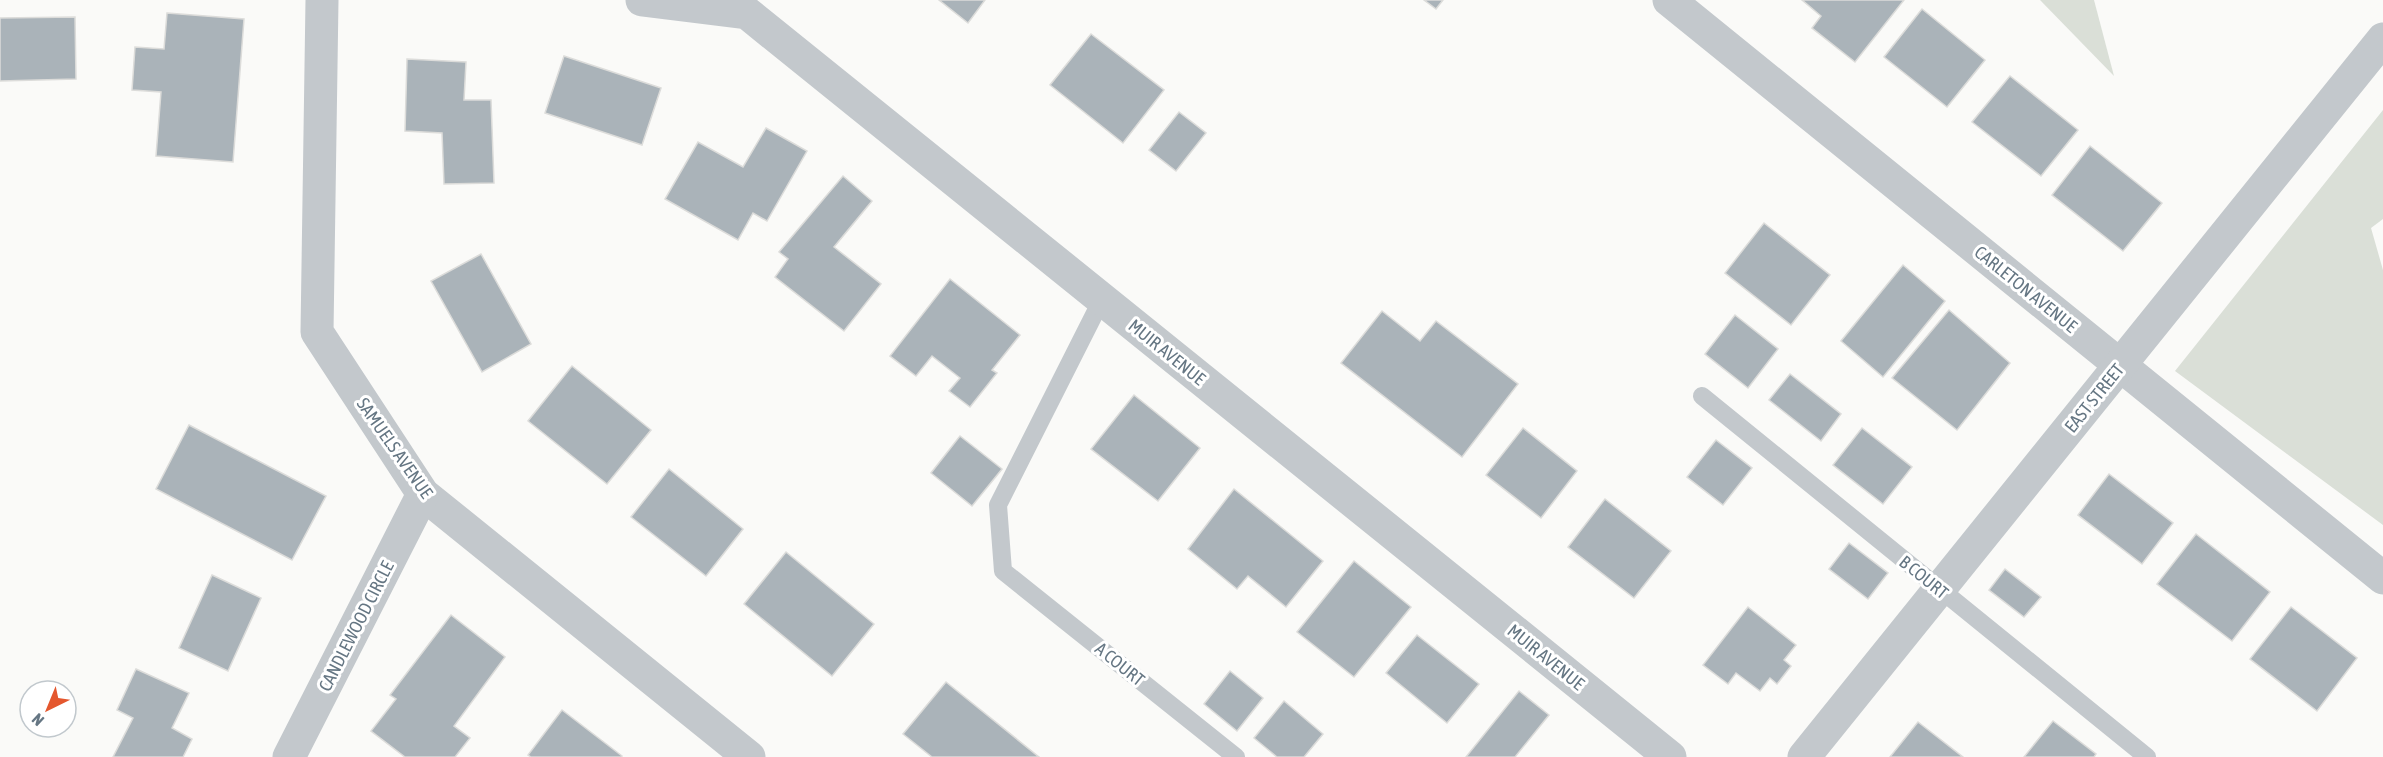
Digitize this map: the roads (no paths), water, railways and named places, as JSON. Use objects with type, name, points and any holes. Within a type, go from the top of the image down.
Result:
[{"type":"street","name":"SAMUELS AVENUE","points":[[322,0],[317,332],[423,494],[749,757]]},
{"type":"street","name":"MUIR AVENUE","points":[[642,0],[750,6],[1102,299],[1670,757]]},
{"type":"street","name":"CARLETON AVENUE","points":[[1669,0],[2383,578]]},
{"type":"street","name":"EAST STREET","points":[[1804,757],[2383,39]]},
{"type":"street","name":"CANDLEWOOD CIRCLE","points":[[289,757],[423,494]]},
{"type":"lane","name":"A COURT","points":[[1102,299],[998,505],[1003,571],[1236,757]]},
{"type":"lane","name":"B COURT","points":[[1702,396],[2147,757]]}]
